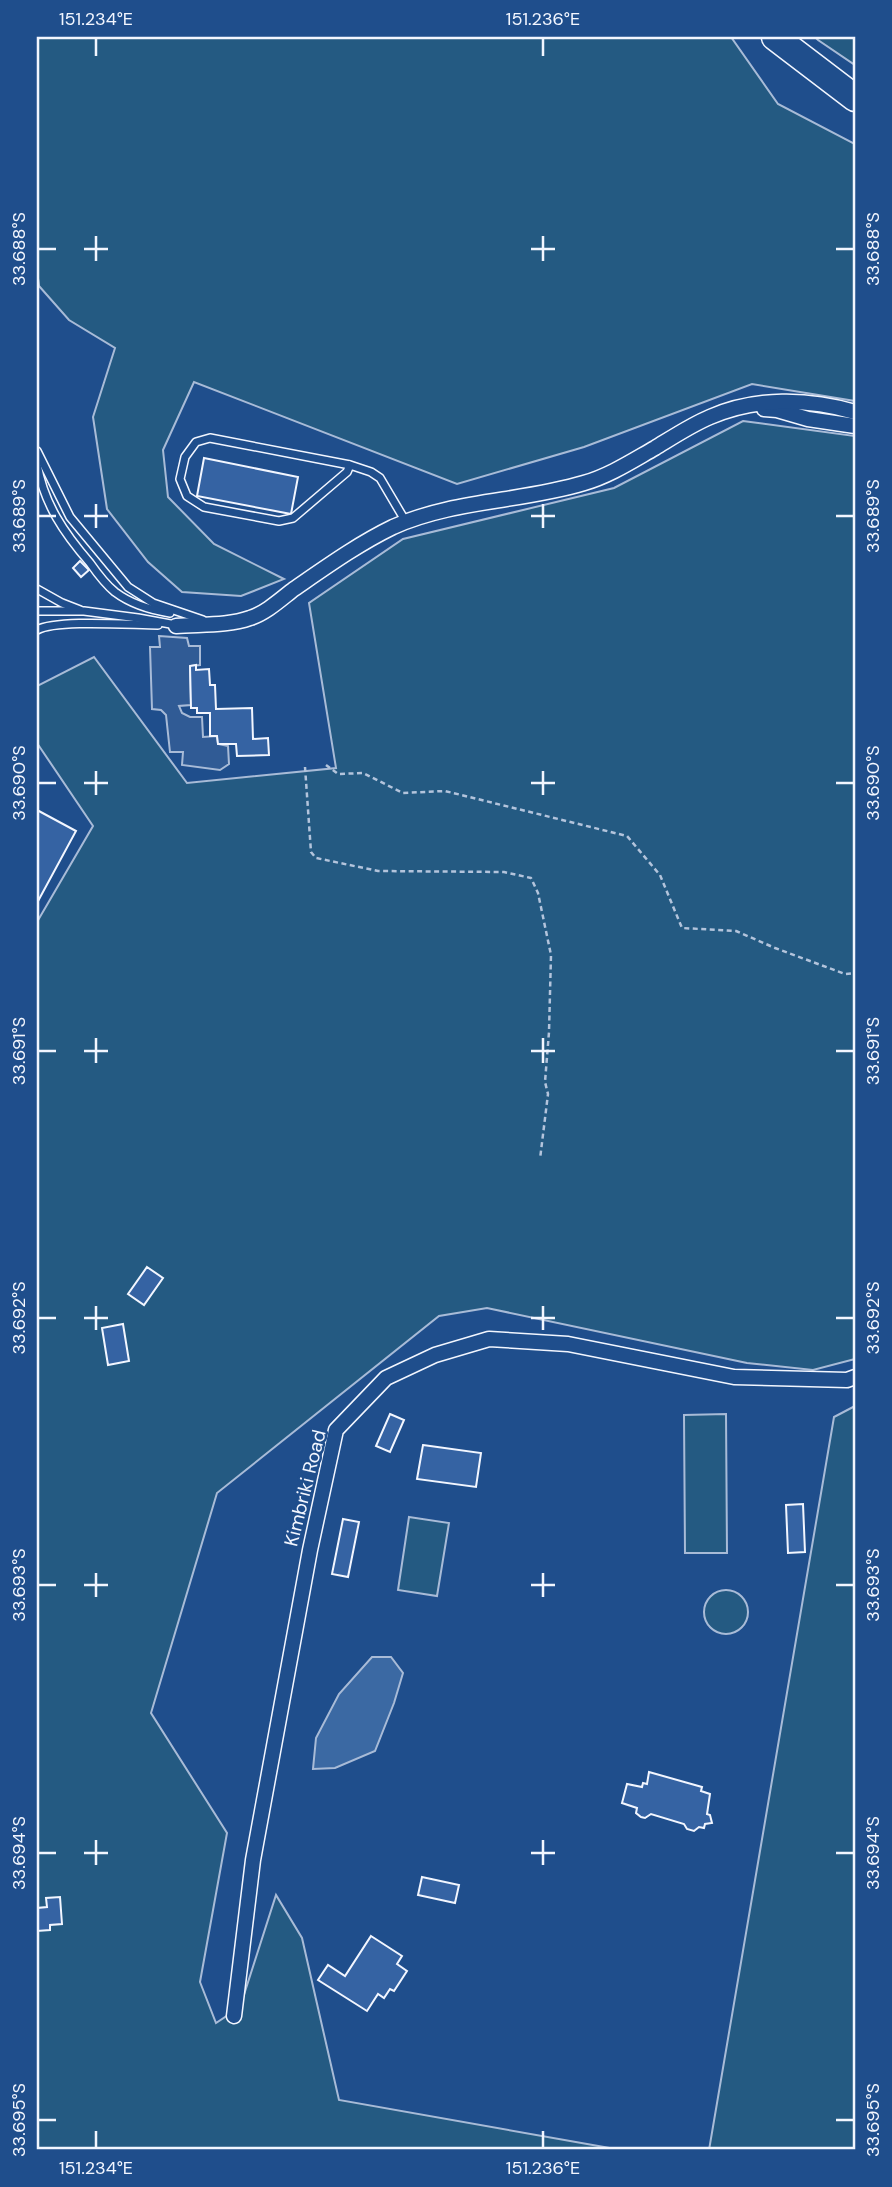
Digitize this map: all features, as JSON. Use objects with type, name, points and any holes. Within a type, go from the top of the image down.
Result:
[{"type":"highway","points":[[775,37],[855,98]]},
{"type":"highway","points":[[802,37],[855,76]]},
{"type":"street","points":[[176,625],[217,624],[250,618],[364,542],[407,522],[475,504],[539,494],[585,483],[620,467],[710,417],[734,408],[758,402],[788,401],[834,406],[855,412]]},
{"type":"street","points":[[734,408],[777,410],[808,419],[855,426]]},
{"type":"street","name":"Kimbriki Road","points":[[234,2016],[253,1860],[310,1550],[336,1430],[386,1378],[435,1355],[489,1339],[568,1344],[734,1377],[847,1380],[855,1377]]},
{"type":"lane","points":[[350,465],[347,472],[293,518],[279,521],[204,507],[187,496],[180,479],[185,457],[196,442],[210,438],[350,465],[371,472],[380,478],[407,522]]},
{"type":"lane","points":[[37,451],[71,517],[128,587],[153,603],[217,624]]},
{"type":"lane","points":[[37,464],[40,484],[54,516],[66,535],[115,592],[149,609],[190,616]]},
{"type":"lane","points":[[37,589],[84,611]]},
{"type":"lane","points":[[37,611],[84,611],[176,625]]},
{"type":"lane","points":[[37,630],[45,626],[71,624],[176,625]]},
{"type":"path","points":[[326,765],[338,774],[363,773],[403,793],[445,791],[627,836],[660,875],[682,928],[736,930],[845,974],[855,973]]},
{"type":"path","points":[[305,767],[311,852],[316,858],[378,871],[504,872],[531,878],[538,893],[551,955],[545,1082],[548,1094],[540,1159]]},
{"type":"shaded area","points":[[37,37],[731,37],[778,104],[855,144],[855,401],[752,384],[584,447],[457,484],[194,382],[163,450],[168,497],[214,544],[284,579],[241,596],[182,592],[148,562],[107,509],[93,417],[115,348],[69,320],[39,286]]},
{"type":"shaded area","points":[[815,37],[855,37],[855,65],[818,40]]},
{"type":"shaded area","points":[[743,421],[855,436],[855,1359],[813,1370],[747,1363],[487,1308],[439,1316],[217,1493],[151,1713],[227,1833],[200,1982],[216,2023],[240,2007],[276,1895],[302,1938],[339,2100],[621,2150],[37,2150],[37,922],[93,826],[37,743],[37,686],[94,657],[187,783],[336,768],[309,603],[403,539],[614,488]]},
{"type":"shaded area","points":[[159,636],[187,638],[189,646],[200,646],[200,665],[190,666],[191,705],[179,706],[182,713],[190,717],[202,717],[203,737],[217,736],[218,744],[228,746],[229,764],[220,770],[182,765],[183,752],[170,752],[166,715],[161,710],[152,709],[150,647],[160,647]]},
{"type":"shaded area","points":[[855,1406],[855,2150],[709,2150],[834,1417]]},
{"type":"shaded area","points":[[726,1414],[727,1553],[685,1553],[684,1415]]},
{"type":"shaded area","points":[[409,1517],[449,1523],[437,1596],[398,1590]]},
{"type":"shaded area","points":[[726,1590],[742,1596],[748,1612],[742,1628],[726,1634],[710,1628],[704,1612],[710,1596]]},
{"type":"shaded area","points":[[372,1657],[391,1657],[403,1673],[375,1751],[335,1768],[313,1769],[316,1738],[339,1694]]},
{"type":"building","points":[[204,458],[298,477],[291,514],[197,496]]},
{"type":"building","points":[[80,561],[89,570],[81,577],[73,568]]},
{"type":"building","points":[[196,665],[196,670],[209,669],[210,685],[215,685],[216,709],[252,708],[253,739],[268,738],[269,755],[237,756],[236,744],[218,744],[217,736],[210,736],[210,713],[197,713],[197,708],[191,708],[190,666]]},
{"type":"building","points":[[37,810],[76,831],[37,903]]},
{"type":"building","points":[[147,1267],[163,1278],[144,1305],[128,1294]]},
{"type":"building","points":[[123,1324],[129,1361],[108,1365],[102,1328]]},
{"type":"building","points":[[390,1414],[404,1420],[390,1452],[376,1446]]},
{"type":"building","points":[[423,1445],[481,1453],[476,1487],[417,1479]]},
{"type":"building","points":[[803,1504],[805,1552],[788,1553],[786,1505]]},
{"type":"building","points":[[343,1519],[359,1522],[348,1577],[332,1574]]},
{"type":"building","points":[[649,1772],[702,1787],[701,1791],[710,1794],[707,1814],[710,1815],[712,1823],[694,1831],[687,1829],[684,1824],[651,1814],[645,1818],[641,1817],[636,1813],[637,1808],[622,1803],[627,1784],[642,1787],[643,1783],[647,1784]]},
{"type":"building","points":[[422,1877],[459,1885],[455,1903],[418,1895]]},
{"type":"building","points":[[60,1897],[62,1924],[50,1925],[50,1930],[37,1931],[37,1908],[47,1907],[46,1898]]},
{"type":"building","points":[[371,1936],[402,1956],[397,1964],[407,1971],[394,1991],[390,1989],[384,1998],[378,1994],[367,2011],[318,1980],[328,1965],[345,1976]]}]
